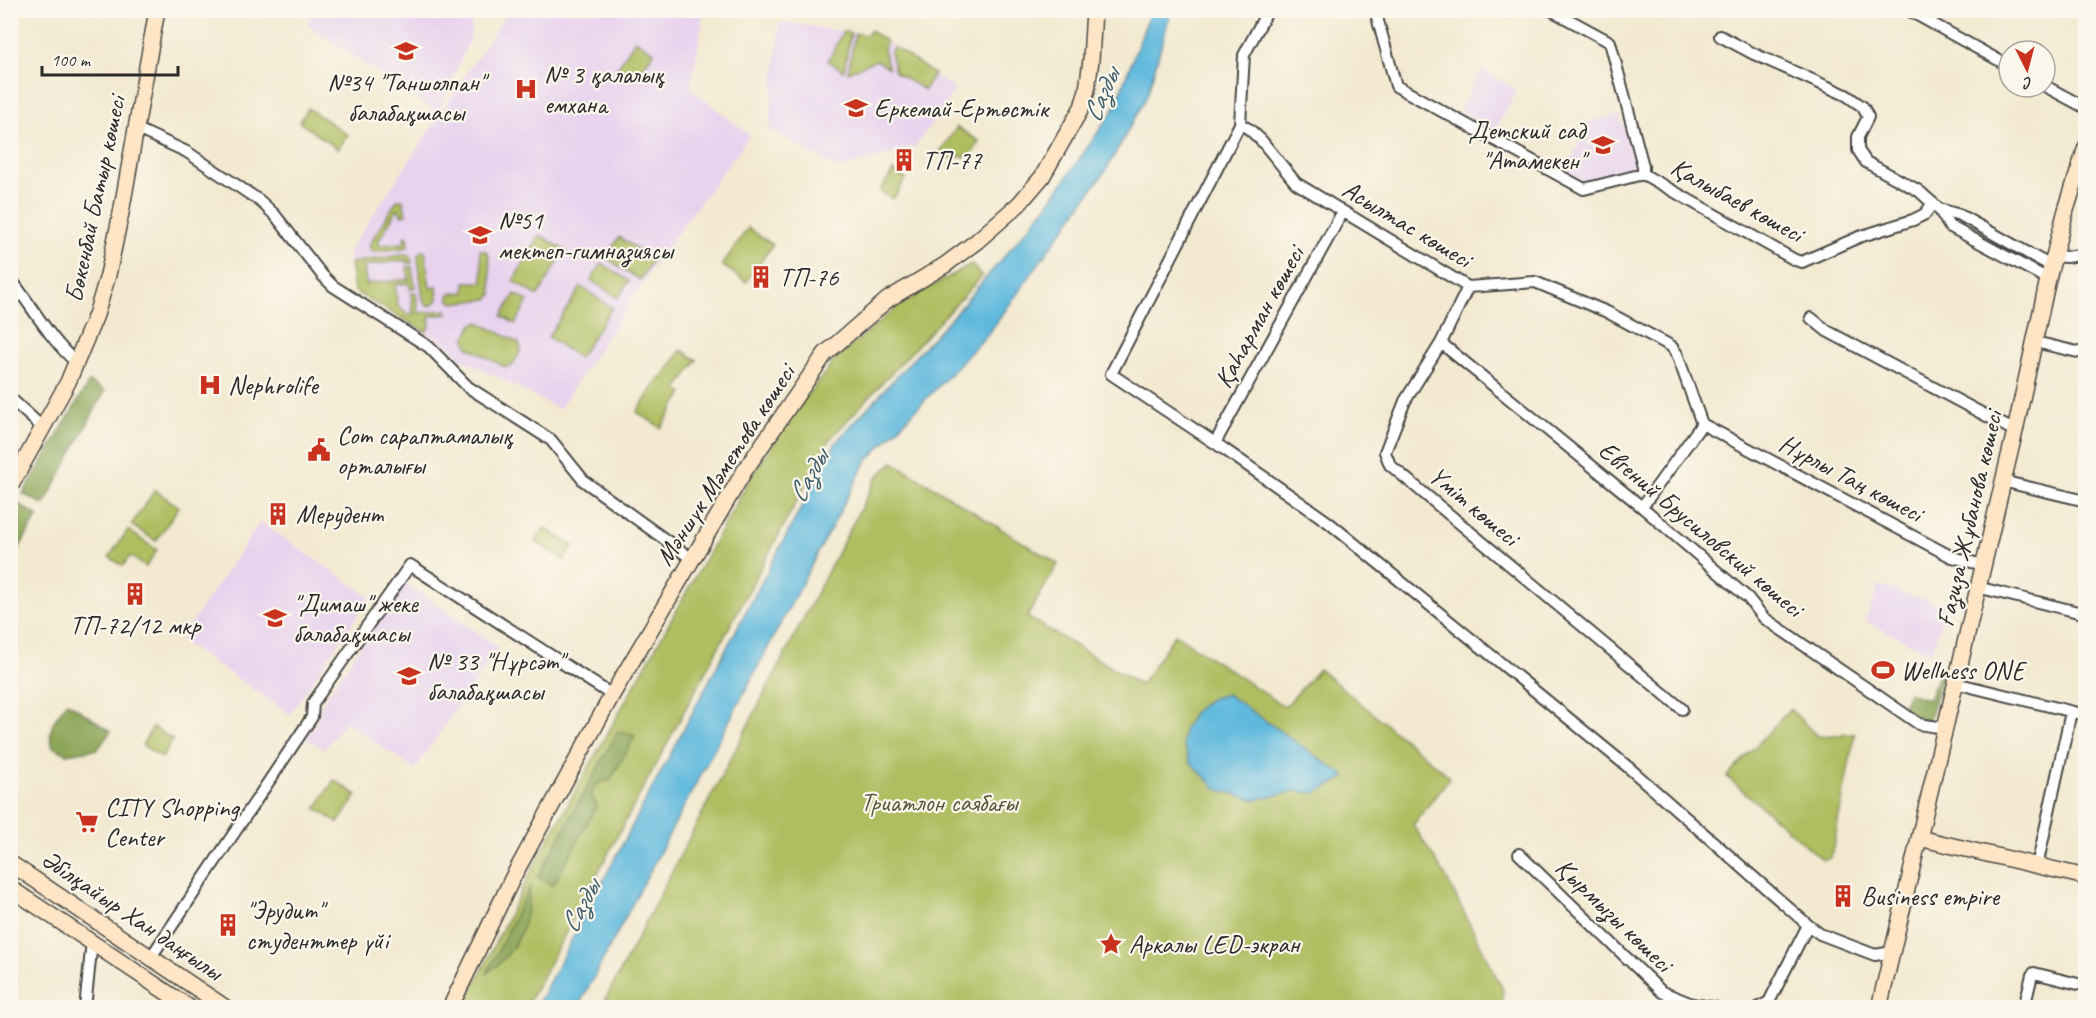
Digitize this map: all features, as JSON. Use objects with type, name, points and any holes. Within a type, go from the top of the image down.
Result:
[{"type":"street","name":"Бөкенбай Батыр көшесі","points":[[10,487],[77,363],[96,315],[108,275],[157,10]]},
{"type":"street","name":"Мәншүк Мәметова көшесі","points":[[450,1008],[513,877],[612,694],[745,470],[825,354],[887,300],[945,265],[977,241],[1018,204],[1042,177],[1082,106],[1087,90],[1094,10]]},
{"type":"street","points":[[1268,10],[1244,55],[1240,124],[1112,374],[1328,522],[1628,768],[1820,934],[1875,955],[1892,952]]},
{"type":"street","name":"Қалыбаев көшесі","points":[[1375,10],[1396,86],[1584,189],[1643,174],[1802,262],[1859,237],[1913,220],[1936,206]]},
{"type":"street","points":[[1551,10],[1610,42],[1643,166],[1643,174]]},
{"type":"street","points":[[1908,10],[1997,59]]},
{"type":"street","points":[[1720,36],[1754,54],[1846,95],[1863,107],[1868,117],[1858,137],[1858,150],[1866,162],[1919,192],[1936,206],[1949,226],[2051,267],[2085,254]]},
{"type":"street","points":[[2057,93],[2085,108]]},
{"type":"street","name":"Асылтас көшесі","points":[[1240,124],[1261,140],[1296,183],[1342,213],[1468,287],[1535,282],[1607,312],[1671,346],[1677,354],[1702,424]]},
{"type":"street","points":[[135,128],[187,152],[260,201],[275,215],[333,286],[429,347],[468,387],[551,440],[584,481],[692,558]]},
{"type":"street","name":"Ғазиза Жұбанова көшесі","points":[[1879,1008],[2051,267],[2085,147]]},
{"type":"street","points":[[1936,206],[1960,215],[2051,267]]},
{"type":"street","name":"Қаһарман көшесі","points":[[1215,443],[1342,213]]},
{"type":"street","points":[[10,278],[52,336],[68,356],[77,363]]},
{"type":"street","name":"Үміт көшесі","points":[[1468,287],[1441,343],[1405,401],[1385,452],[1390,465],[1682,709]]},
{"type":"street","points":[[1811,318],[1827,331],[2014,431]]},
{"type":"street","points":[[2035,342],[2085,354]]},
{"type":"street","name":"Евгений Брусиловский көшесі","points":[[1441,343],[1642,507],[1748,598],[1764,618],[1919,724],[1944,728]]},
{"type":"street","points":[[10,398],[42,427]]},
{"type":"street","points":[[1642,507],[1702,424]]},
{"type":"street","name":"Нұрлы Таң көшесі","points":[[1702,424],[1952,557],[1983,565]]},
{"type":"street","points":[[2002,481],[2085,501]]},
{"type":"street","points":[[151,957],[312,717],[314,703],[410,565],[612,694]]},
{"type":"street","points":[[1977,587],[2085,614]]},
{"type":"street","points":[[1955,683],[2085,715]]},
{"type":"street","points":[[2037,866],[2071,712]]},
{"type":"street","points":[[1919,838],[2085,877]]},
{"type":"street","name":"Қырмызы көшесі","points":[[1519,854],[1662,992],[1692,1004],[1717,1008]]},
{"type":"street","name":"Әбілқайыр Хан даңғылы","points":[[10,863],[224,1007]]},
{"type":"street","name":"Әбілқайыр Хан даңғылы","points":[[10,888],[190,1008]]},
{"type":"street","points":[[1758,1008],[1769,1002],[1808,925]]},
{"type":"street","points":[[86,1008],[92,941]]},
{"type":"street","points":[[2024,1008],[2031,975],[2034,973],[2085,983]]},
{"type":"shaded area","name":"№34 \"Таншолпан\" балабақшасы","points":[[311,11],[473,11],[470,38],[438,113],[308,25]]},
{"type":"shaded area","points":[[508,11],[704,11],[691,89],[750,135],[659,258],[559,409],[459,357],[452,348],[354,291],[348,253]]},
{"type":"shaded area","name":"Еркемай-Ертөстік","points":[[780,22],[866,35],[870,30],[955,89],[916,146],[838,169],[769,128]]},
{"type":"shaded area","points":[[1482,70],[1517,90],[1495,130],[1459,111]]},
{"type":"shaded area","name":"Детский сад \"Атамекен\"","points":[[1619,115],[1637,169],[1584,183],[1567,171],[1588,121]]},
{"type":"shaded area","name":"\"Димаш\" жеке балабақшасы","points":[[260,522],[370,597],[290,714],[180,640]]},
{"type":"shaded area","name":"№ 33 \"Нұрсәт\" балабақшасы","points":[[404,582],[498,647],[415,769],[345,722],[324,749],[306,738],[318,720],[321,705]]},
{"type":"shaded area","points":[[1879,586],[1946,606],[1932,652],[1865,621]]},
{"type":"green space","points":[[870,30],[887,42],[883,49],[889,68],[876,60],[848,72],[855,33],[867,35]]},
{"type":"green space","points":[[843,31],[851,33],[844,71],[828,61]]},
{"type":"green space","points":[[635,40],[654,52],[635,80],[617,68]]},
{"type":"green space","points":[[894,47],[934,74],[924,90],[895,72],[890,52]]},
{"type":"green space","points":[[308,108],[348,135],[338,149],[299,122]]},
{"type":"green space","points":[[957,127],[980,142],[970,156],[946,158],[940,152]]},
{"type":"green space","points":[[893,171],[906,179],[893,199],[880,191]]},
{"type":"green space","points":[[397,200],[403,200],[406,214],[401,215],[399,209],[396,211],[379,240],[379,245],[405,243],[404,237],[408,236],[409,245],[405,248],[372,252],[369,245]]},
{"type":"green space","points":[[748,228],[773,245],[746,282],[722,265]]},
{"type":"green space","points":[[540,235],[565,250],[538,296],[513,281]]},
{"type":"green space","points":[[619,237],[653,259],[640,280],[606,258]]},
{"type":"green space","points":[[480,250],[486,251],[489,256],[492,295],[488,299],[453,303],[449,300],[449,294],[465,292],[465,282],[483,282]]},
{"type":"green space","points":[[425,251],[430,288],[437,287],[438,300],[430,306],[423,300],[418,258],[418,254]]},
{"type":"green space","points":[[406,254],[410,256],[412,263],[407,263],[406,260],[364,266],[366,284],[409,279],[407,267],[412,267],[415,288],[410,289],[409,283],[395,285],[398,306],[408,314],[413,314],[411,293],[416,293],[419,313],[447,310],[448,314],[429,316],[430,326],[426,332],[354,291],[350,263]]},
{"type":"green space","points":[[602,263],[629,281],[618,298],[591,280]]},
{"type":"green space","points":[[971,264],[982,276],[830,439],[526,1007],[463,1008],[534,865],[747,484],[789,419],[835,360],[898,306]]},
{"type":"green space","points":[[581,287],[612,308],[579,358],[548,337]]},
{"type":"green space","points":[[515,294],[528,301],[515,324],[502,316]]},
{"type":"green space","points":[[478,322],[519,343],[521,350],[513,365],[505,367],[468,347],[465,339],[473,324]]},
{"type":"green space","points":[[681,350],[697,360],[677,389],[683,393],[661,428],[637,412]]},
{"type":"green space","points":[[89,382],[105,391],[44,505],[23,494]]},
{"type":"green space","name":"Триатлон саябағы","points":[[893,462],[1058,564],[1027,617],[1141,685],[1175,634],[1285,707],[1319,669],[1450,777],[1413,825],[1445,875],[1503,990],[1503,1007],[820,1008],[803,997],[795,1007],[601,1008],[877,477]]},
{"type":"green space","points":[[155,490],[179,507],[156,541],[131,525]]},
{"type":"green space","points":[[17,503],[38,516],[11,562],[11,514]]},
{"type":"green space","points":[[544,528],[573,546],[564,560],[535,542]]},
{"type":"green space","points":[[128,530],[157,550],[146,567],[130,556],[123,566],[109,557]]},
{"type":"green space","points":[[1939,672],[1942,673],[1929,720],[1914,717],[1901,709],[1909,693],[1929,700]]},
{"type":"green space","points":[[67,702],[111,731],[98,749],[67,754],[53,747],[51,729]]},
{"type":"green space","points":[[1790,709],[1817,736],[1855,734],[1831,858],[1823,860],[1727,777]]},
{"type":"green space","points":[[153,727],[173,740],[162,758],[142,745]]},
{"type":"green space","points":[[618,731],[635,736],[610,781],[599,783],[595,787],[592,797],[597,805],[553,886],[538,877]]},
{"type":"green space","points":[[334,780],[357,795],[338,823],[316,808]]},
{"type":"green space","points":[[530,886],[524,924],[514,946],[498,965],[487,973]]},
{"type":"water","points":[[1151,10],[1171,11],[1147,96],[1106,170],[989,333],[866,462],[578,1007],[536,1007],[836,442],[961,307],[1047,206],[1114,109]]},
{"type":"water","points":[[1227,694],[1346,777],[1315,793],[1295,791],[1255,800],[1217,789],[1190,762],[1183,744],[1184,730],[1193,713],[1210,699]]},
{"type":"place","name":"№34 \"Таншолпан\" балабақшасы","points":[[406,51]]},
{"type":"place","name":"№ 3 қалалық емхана","points":[[526,89]]},
{"type":"place","name":"Еркемай-Ертөстік","points":[[856,108]]},
{"type":"place","name":"Детский сад \"Атамекен\"","points":[[1603,145]]},
{"type":"place","name":"ТП-77","points":[[904,160]]},
{"type":"place","name":"№51 мектеп-гимназиясы","points":[[480,235]]},
{"type":"place","name":"ТП-76","points":[[761,277]]},
{"type":"place","name":"Nephrolife","points":[[210,385]]},
{"type":"place","name":"Сот сараптамалық орталығы","points":[[319,450]]},
{"type":"place","name":"Мерудент","points":[[278,514]]},
{"type":"place","name":"ТП-72/12 мкр","points":[[135,594]]},
{"type":"place","name":"\"Димаш\" жеке балабақшасы","points":[[275,618]]},
{"type":"place","name":"Wellness ONE","points":[[1883,670]]},
{"type":"place","name":"№ 33 \"Нұрсәт\" балабақшасы","points":[[409,676]]},
{"type":"place","name":"CITY Shopping Center","points":[[87,822]]},
{"type":"place","name":"Business empire","points":[[1843,896]]},
{"type":"place","name":"\"Эрудит\" студенттер үйі","points":[[228,925]]},
{"type":"place","name":"Аркалы LED-экран","points":[[1111,944]]},
{"type":"water label","name":"Сазды","points":[[1101,95]]},
{"type":"water label","name":"Сазды","points":[[808,476]]},
{"type":"water label","name":"Сазды","points":[[580,906]]}]
